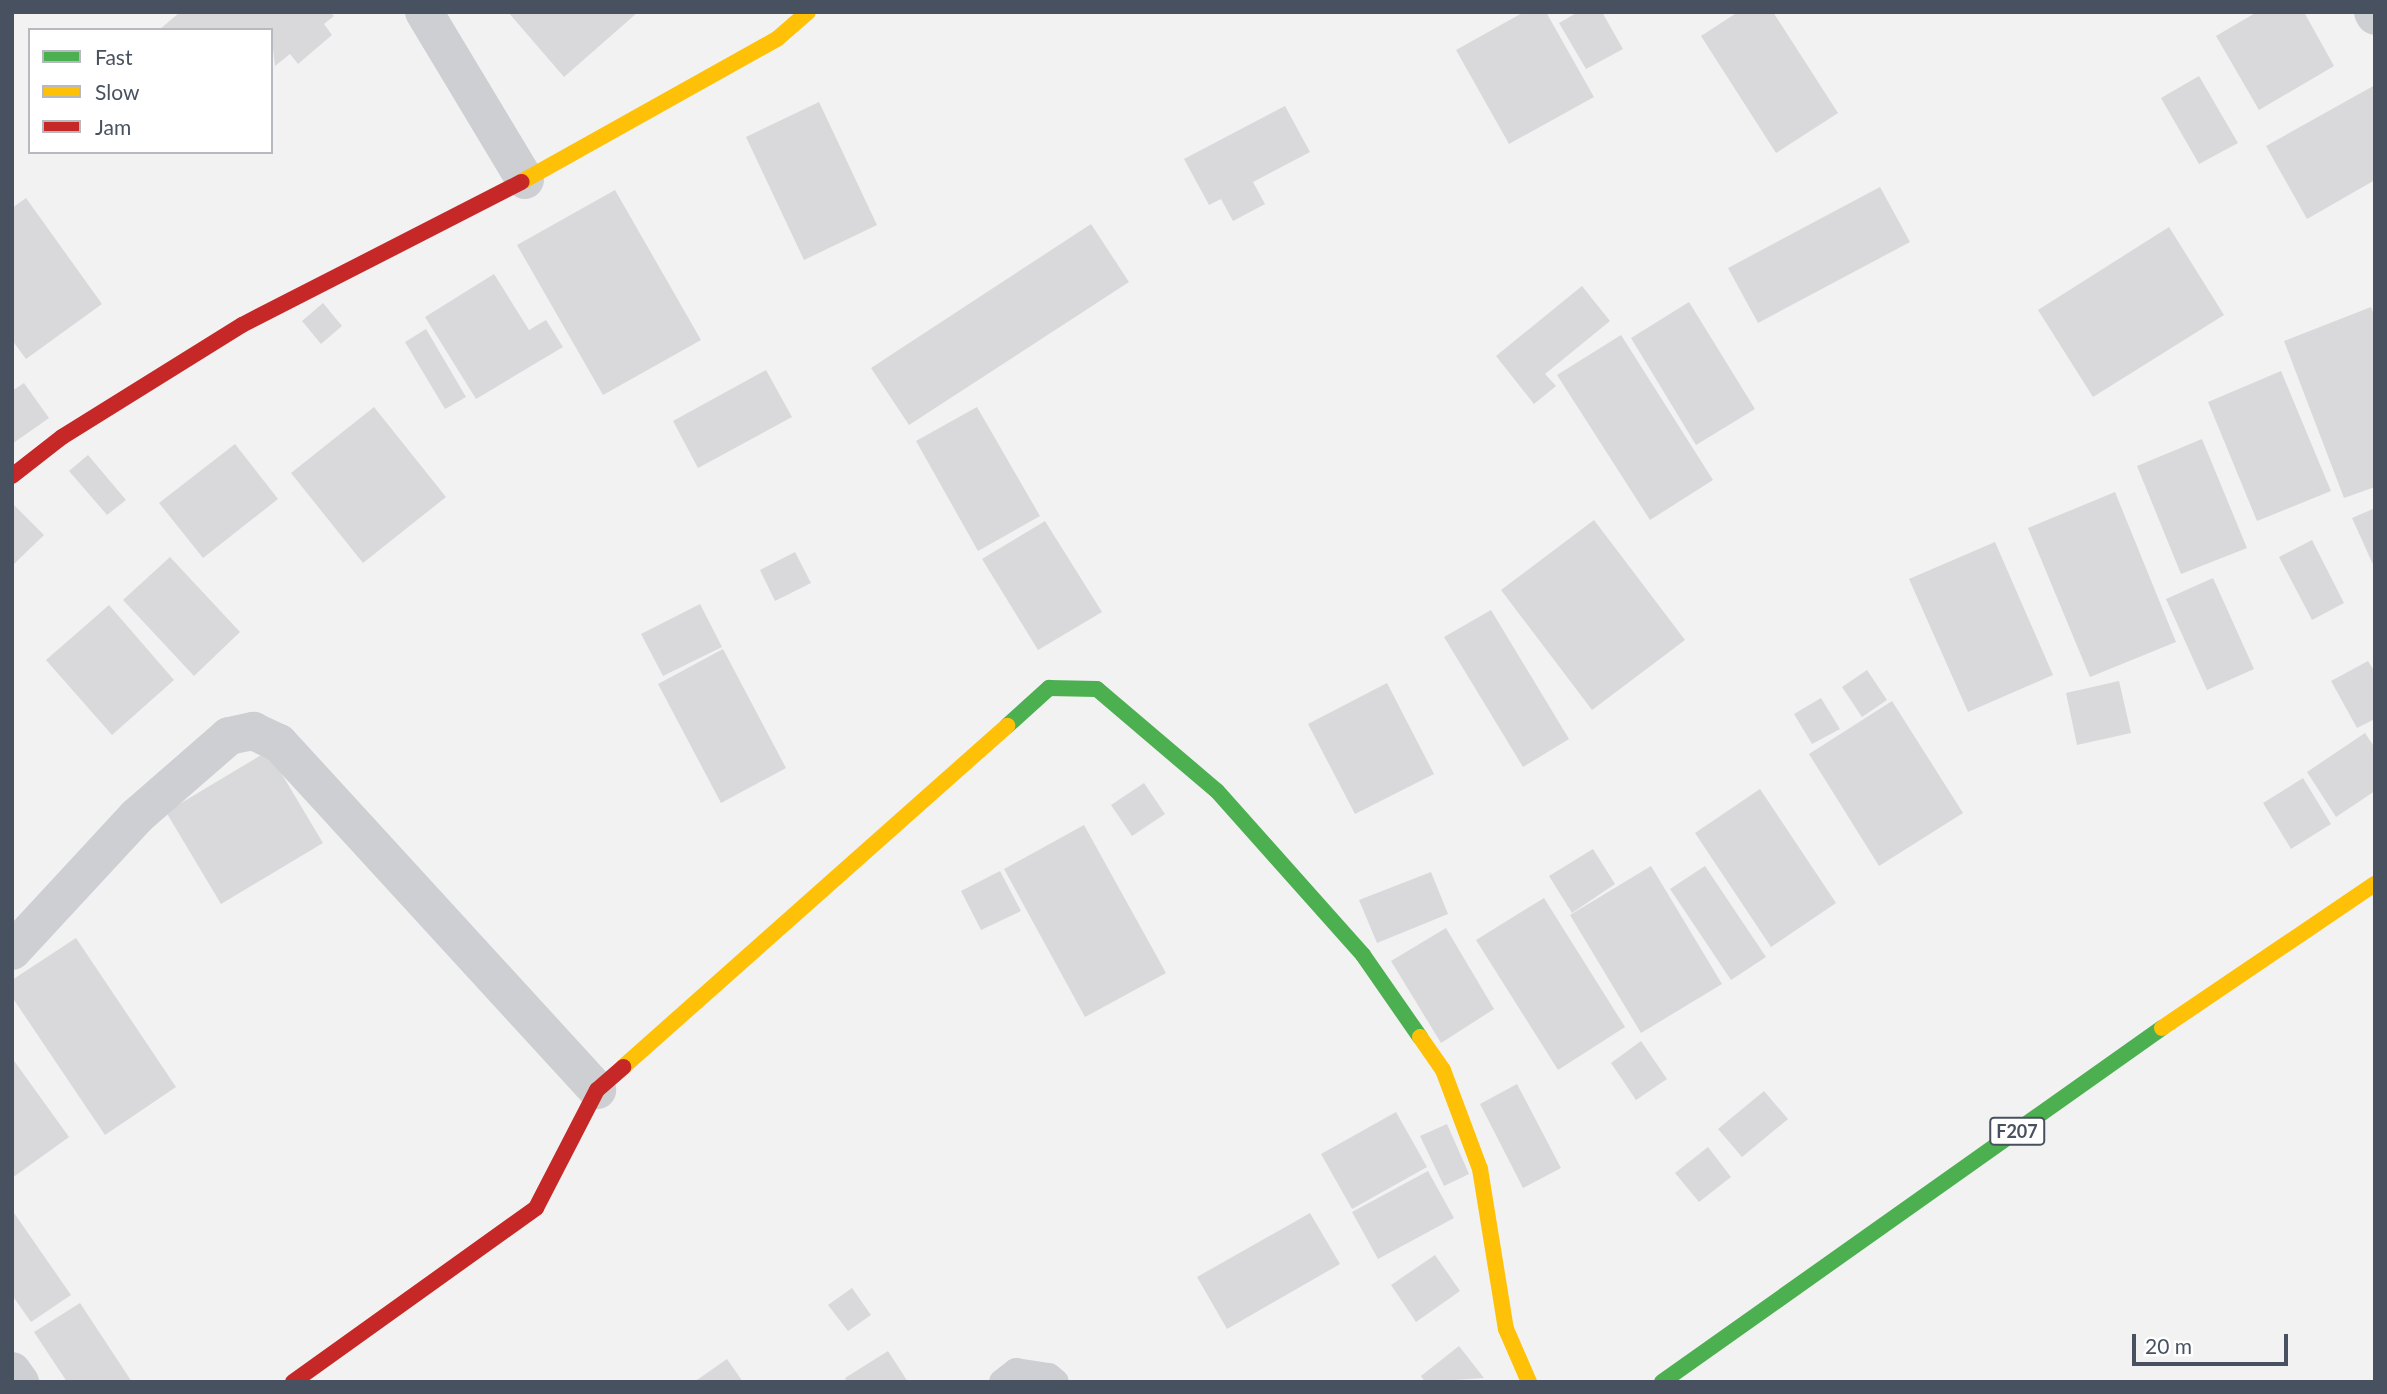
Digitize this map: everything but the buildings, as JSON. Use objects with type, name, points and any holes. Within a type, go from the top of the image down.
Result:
[{"type":"street","points":[[424,12],[524,180]]},
{"type":"street","points":[[12,476],[62,437],[242,326],[524,180],[777,39],[808,12]]},
{"type":"street","points":[[293,1382],[536,1208],[597,1090],[1049,688],[1097,689],[1217,792],[1363,955],[1443,1070],[1480,1169],[1506,1329],[1529,1382]]},
{"type":"street","points":[[12,951],[137,816],[229,736],[253,732],[279,743],[597,1090]]},
{"type":"street","name":"F207","points":[[1662,1382],[2175,1019],[2375,884]]},
{"type":"street","points":[[12,1371],[20,1382]]},
{"type":"lane","points":[[1002,1382],[1016,1371],[1049,1376],[1056,1382]]},
{"type":"traffic: fast","points":[[1007,726],[1049,688],[1097,689],[1217,791],[1363,955],[1420,1037]]},
{"type":"traffic: fast","points":[[1662,1382],[2162,1028]]},
{"type":"traffic: slow","points":[[521,182],[777,39],[808,12]]},
{"type":"traffic: slow","points":[[623,1067],[1007,726]]},
{"type":"traffic: slow","points":[[2162,1028],[2375,884]]},
{"type":"traffic: slow","points":[[1420,1037],[1443,1070],[1480,1169],[1506,1329],[1529,1382]]},
{"type":"traffic: jam","points":[[12,476],[62,437],[242,325],[521,182]]},
{"type":"traffic: jam","points":[[293,1382],[536,1208],[597,1090],[623,1067]]}]
